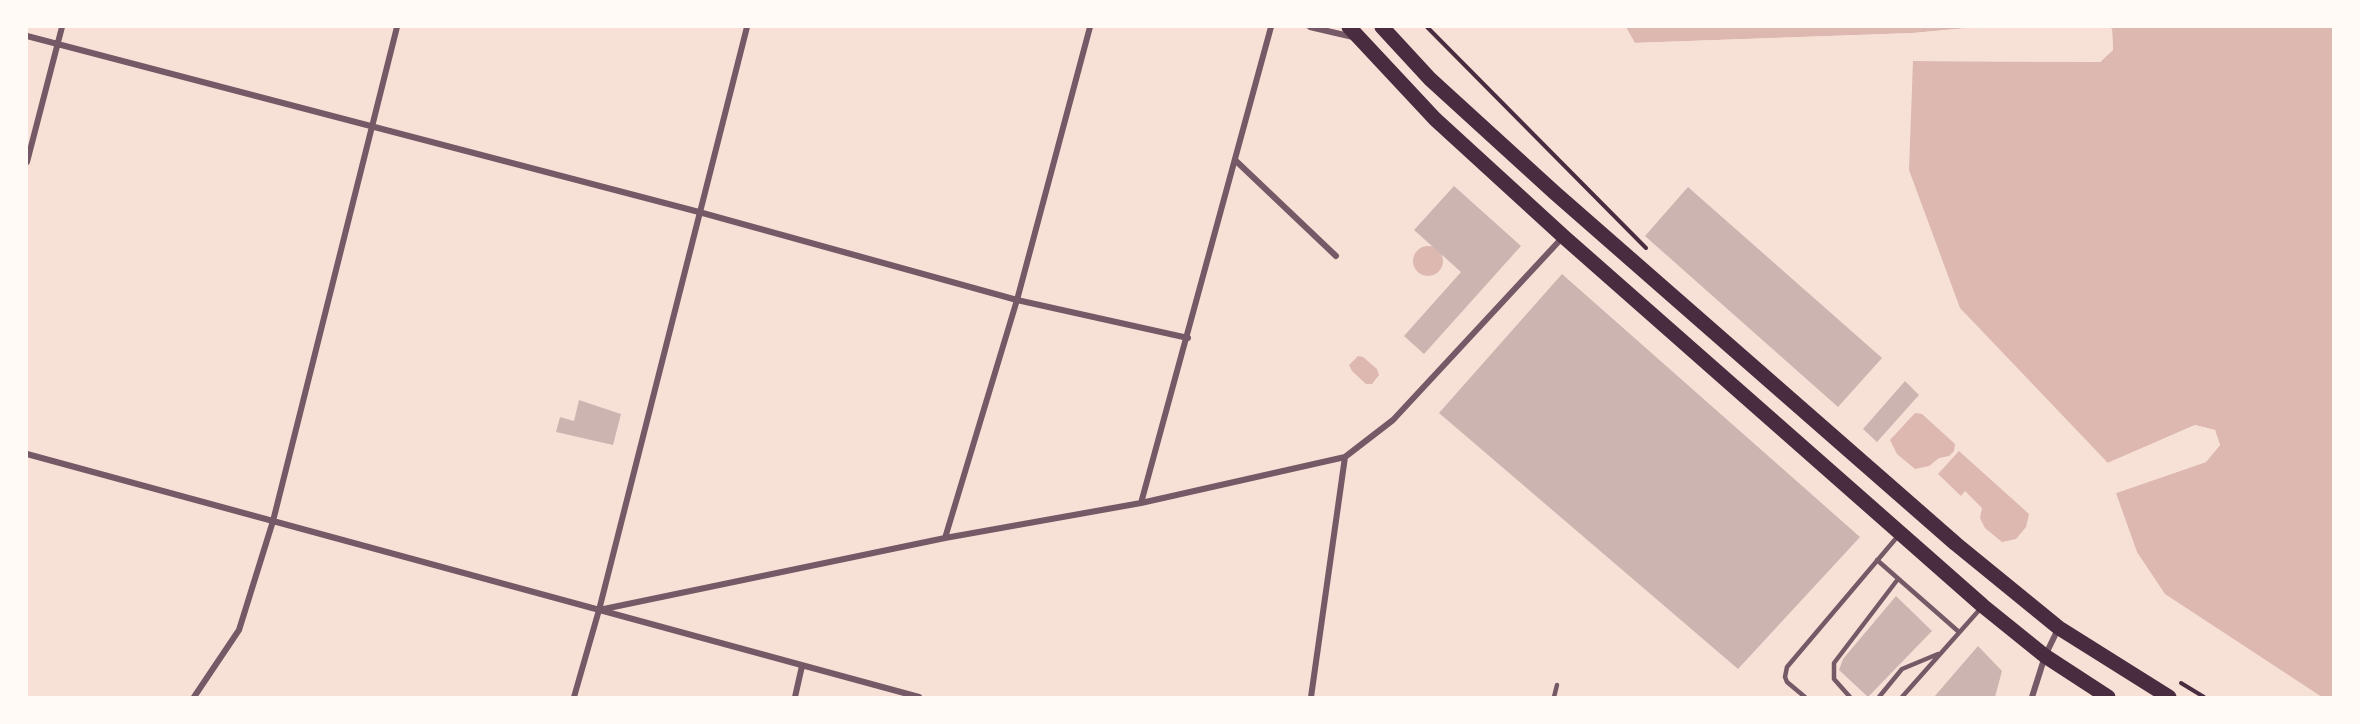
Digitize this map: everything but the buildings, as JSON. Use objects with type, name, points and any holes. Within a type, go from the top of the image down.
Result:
[{"type":"main road","points":[[1382,27],[1430,79],[1555,193],[1956,544],[2059,628],[2169,697]]},
{"type":"main road","points":[[1353,33],[1435,119],[1564,237],[1983,606],[2045,656],[2108,697]]},
{"type":"street","points":[[27,162],[62,27]]},
{"type":"street","points":[[194,697],[239,630],[273,521],[370,127],[397,27]]},
{"type":"street","points":[[574,697],[599,610],[747,27]]},
{"type":"street","points":[[945,538],[1017,300],[1090,27]]},
{"type":"street","points":[[1141,503],[1188,338],[1271,27]]},
{"type":"street","points":[[1310,27],[1353,33]]},
{"type":"street","points":[[27,36],[699,212],[1017,300],[1188,338]]},
{"type":"street","points":[[1235,160],[1336,256]]},
{"type":"street","points":[[599,610],[945,538],[1141,503],[1345,457],[1393,420],[1564,237]]},
{"type":"street","points":[[27,454],[919,697]]},
{"type":"street","points":[[1311,697],[1345,457]]},
{"type":"street","points":[[2032,697],[2045,656],[2059,628]]},
{"type":"street","points":[[795,697],[802,666]]},
{"type":"lane","points":[[1805,697],[1787,682],[1785,677],[1787,667],[1901,532]]},
{"type":"lane","points":[[1877,560],[1959,632]]},
{"type":"lane","points":[[1850,697],[1834,679],[1834,663],[1898,579]]},
{"type":"lane","points":[[1902,697],[1983,606]]},
{"type":"lane","points":[[1879,697],[1902,669],[1940,653]]},
{"type":"lane","points":[[1554,697],[1557,685]]},
{"type":"path","points":[[1427,27],[1650,251]]},
{"type":"path","points":[[2175,680],[2204,697]]},
{"type":"shaded area","points":[[1626,27],[1978,27],[1913,33],[1635,43]]},
{"type":"shaded area","points":[[2109,27],[2333,27],[2333,697],[2322,697],[2165,594],[2137,552],[2116,493],[2206,462],[2220,445],[2215,430],[2195,425],[2108,463],[1960,308],[1909,170],[1913,61],[2100,62],[2113,50],[2112,29]]},
{"type":"shaded area","points":[[1428,246],[1434,247],[1442,255],[1442,267],[1434,275],[1428,276],[1422,275],[1414,267],[1413,261],[1414,255],[1422,247]]},
{"type":"shaded area","points":[[1358,356],[1363,357],[1377,369],[1379,375],[1372,384],[1366,384],[1349,365]]},
{"type":"shaded area","points":[[1915,413],[1922,414],[1955,444],[1954,451],[1949,456],[1939,458],[1929,466],[1915,469],[1897,454],[1890,440]]},
{"type":"shaded area","points":[[1959,451],[2029,514],[2026,527],[2016,539],[2002,542],[1985,528],[1980,518],[1982,508],[1965,491],[1961,496],[1938,474]]},
{"type":"pier","points":[[1981,27],[1979,30],[1913,36],[1635,46],[1631,43],[1913,33]]},
{"type":"pier","points":[[2106,27],[2112,29],[2113,50],[2100,62],[1910,61],[1913,58],[2099,59],[2110,49],[2109,30]]},
{"type":"pier","points":[[2195,425],[2215,430],[2220,445],[2206,462],[2113,494],[2115,490],[2204,459],[2216,444],[2213,433],[2195,428],[2109,465],[2105,464]]}]
